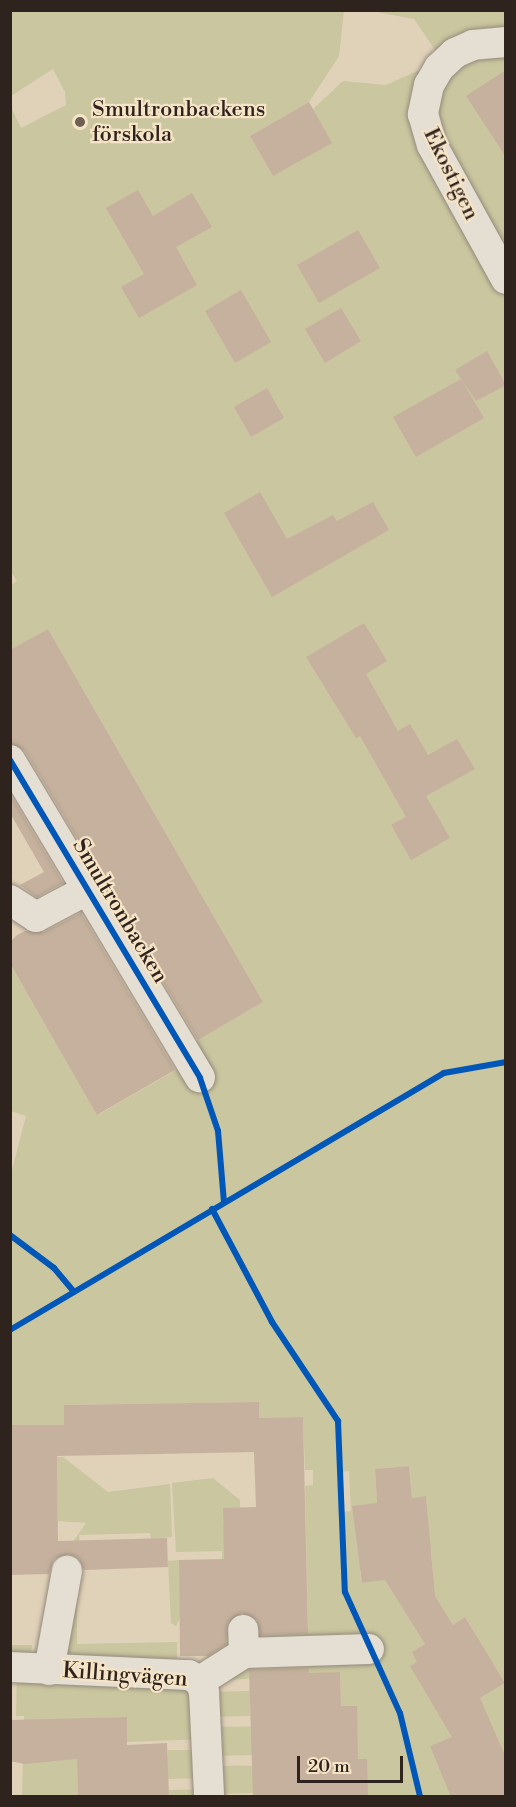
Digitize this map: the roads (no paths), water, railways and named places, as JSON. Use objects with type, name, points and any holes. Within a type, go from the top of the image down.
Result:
[{"type":"street","name":"Ekostigen","points":[[506,42],[472,45],[455,53],[439,68],[429,85],[423,114],[432,145],[506,279]]},
{"type":"street","name":"Smultronbacken","points":[[10,760],[85,891],[200,1078]]},
{"type":"street","name":"Smultronbacken","points":[[10,900],[36,917],[85,891]]},
{"type":"street","name":"Killingvägen","points":[[49,1670],[67,1571]]},
{"type":"street","name":"Killingvägen","points":[[200,1681],[243,1642],[369,1649]]},
{"type":"street","name":"Killingvägen","points":[[10,1667],[189,1676],[200,1681],[204,1692],[210,1797]]},
{"type":"place","name":"Smultronbackens förskola","points":[[80,122]]}]
